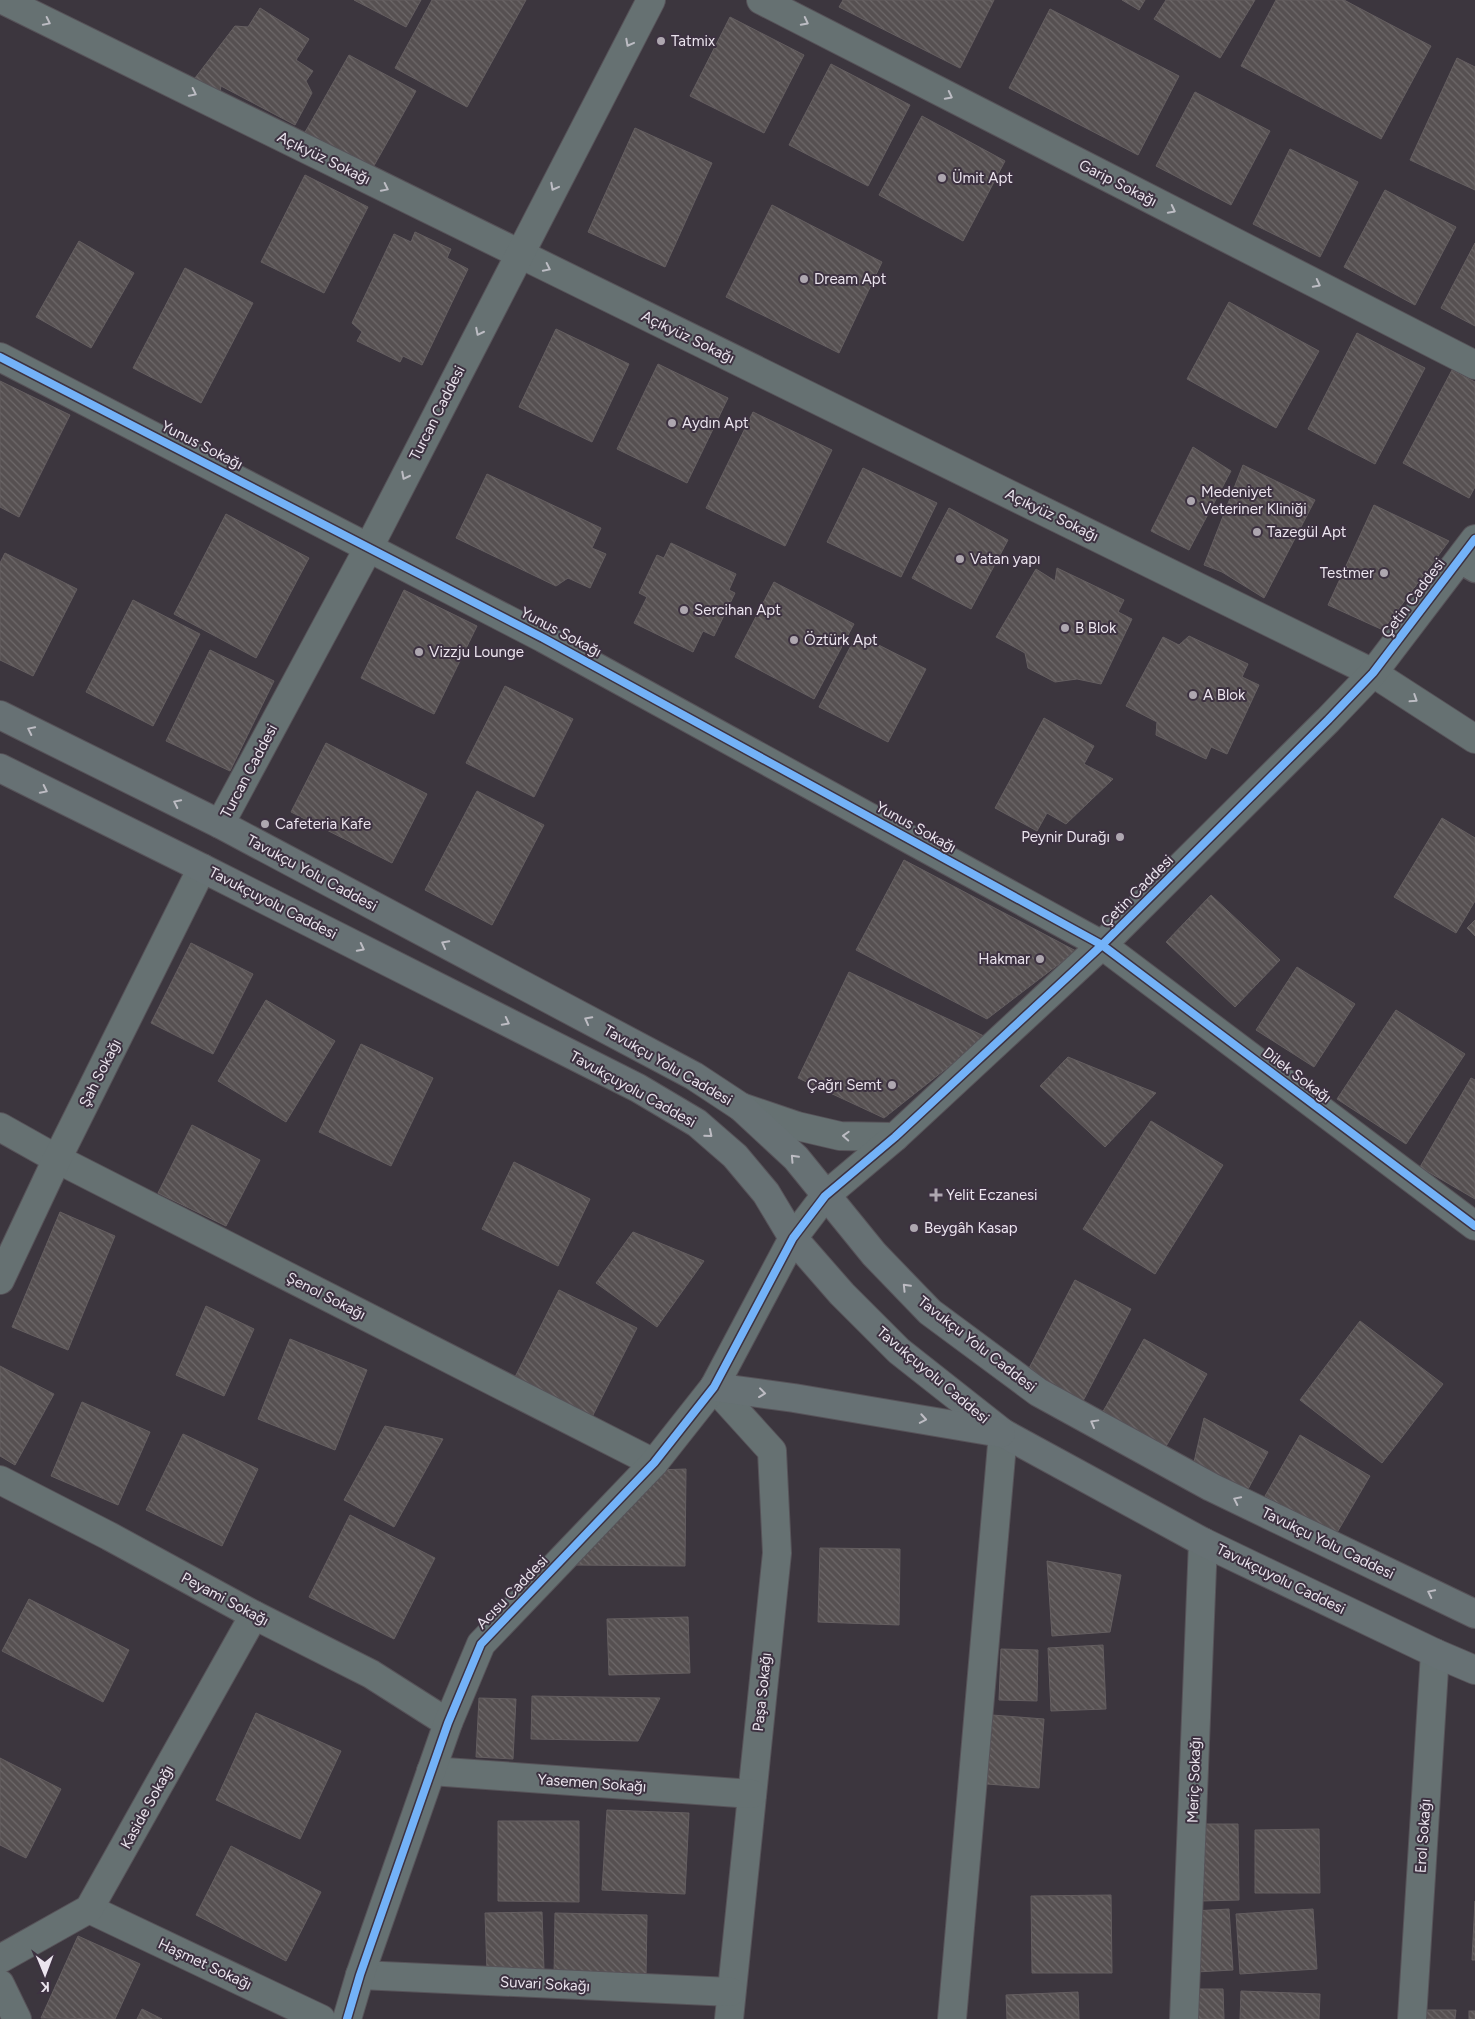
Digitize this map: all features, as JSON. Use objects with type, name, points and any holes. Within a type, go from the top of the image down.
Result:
[{"type":"main road","points":[[0,715],[220,824]]},
{"type":"main road","name":"Tavukçuyolu Caddesi","points":[[0,768],[638,1088],[697,1124],[735,1156],[766,1193],[793,1238],[842,1294],[899,1351],[1003,1433],[1203,1542],[1435,1653],[1475,1670]]},
{"type":"main road","name":"Tavukçu Yolu Caddesi","points":[[220,824],[694,1076],[742,1107],[796,1158],[874,1254],[930,1312],[1038,1392],[1211,1487],[1475,1614]]},
{"type":"main road","points":[[714,1387],[794,1398],[1003,1433]]},
{"type":"street","name":"Açıkyüz Sokağı","points":[[3,0],[1373,673],[1475,739]]},
{"type":"street","name":"Turcan Caddesi","points":[[220,824],[369,547],[652,0]]},
{"type":"street","name":"Garip Sokağı","points":[[761,0],[1475,365]]},
{"type":"street","name":"Yunus Sokağı","points":[[0,357],[552,642],[1102,945]]},
{"type":"street","name":"Çetin Caddesi","points":[[793,1238],[825,1196],[895,1138],[1102,945],[1373,673],[1466,566],[1475,539]]},
{"type":"street","name":"Şah Sokağı","points":[[0,1280],[57,1159],[202,868]]},
{"type":"street","name":"Dilek Sokağı","points":[[1102,945],[1475,1226]]},
{"type":"street","points":[[742,1107],[797,1126],[840,1136],[895,1138]]},
{"type":"street","name":"Şenol Sokağı","points":[[0,1127],[57,1159],[654,1463]]},
{"type":"street","name":"Acısu Caddesi","points":[[347,2019],[360,1975],[448,1723],[481,1644],[654,1463],[714,1387],[793,1238]]},
{"type":"street","name":"Paşa Sokağı","points":[[714,1387],[772,1452],[777,1553],[729,2019]]},
{"type":"street","points":[[952,2019],[1003,1433]]},
{"type":"street","name":"Peyami Sokağı","points":[[0,1480],[109,1536],[254,1616],[371,1674],[448,1723]]},
{"type":"street","name":"Meriç Sokağı","points":[[1184,2019],[1203,1542]]},
{"type":"street","name":"Kaside Sokağı","points":[[89,1909],[254,1616]]},
{"type":"street","name":"Erol Sokağı","points":[[1412,2019],[1435,1653]]},
{"type":"street","name":"Yasemen Sokağı","points":[[432,1771],[752,1794]]},
{"type":"street","points":[[0,1959],[89,1909]]},
{"type":"street","name":"Haşmet Sokağı","points":[[89,1909],[321,2019]]},
{"type":"street","name":"Suvari Sokağı","points":[[360,1975],[731,1992]]},
{"type":"street","points":[[0,1984],[17,2019]]},
{"type":"building","points":[[354,0],[421,0],[406,27]]},
{"type":"building","points":[[432,0],[526,0],[467,107],[395,68]]},
{"type":"building","points":[[843,0],[994,0],[960,68],[839,7]]},
{"type":"building","points":[[1122,0],[1145,0],[1139,10]]},
{"type":"building","points":[[1166,0],[1255,0],[1220,58],[1154,19]]},
{"type":"building","points":[[1276,0],[1344,0],[1431,46],[1381,139],[1241,66]]},
{"type":"building","points":[[260,8],[309,39],[296,60],[313,71],[306,81],[312,93],[295,125],[221,86],[219,97],[195,78],[235,26],[248,27]]},
{"type":"building","points":[[1050,9],[1179,76],[1138,155],[1009,88]]},
{"type":"building","points":[[730,17],[804,55],[764,133],[690,96]]},
{"type":"building","points":[[349,55],[416,91],[371,171],[304,134]]},
{"type":"building","points":[[1457,58],[1475,67],[1475,190],[1410,160]]},
{"type":"building","points":[[831,64],[910,105],[868,186],[789,145]]},
{"type":"building","points":[[1195,92],[1270,131],[1231,205],[1156,166]]},
{"type":"building","name":"Ümit Apt","points":[[922,116],[1005,161],[963,241],[879,195]]},
{"type":"building","points":[[635,128],[712,163],[665,267],[588,232]]},
{"type":"building","points":[[1290,149],[1358,182],[1320,257],[1253,224]]},
{"type":"building","points":[[305,175],[368,207],[324,293],[261,262]]},
{"type":"building","points":[[1385,190],[1456,227],[1415,305],[1344,267]]},
{"type":"building","name":"Dream Apt","points":[[772,205],[882,262],[839,353],[726,297]]},
{"type":"building","points":[[415,232],[451,249],[447,258],[468,269],[422,365],[403,356],[400,362],[357,341],[362,332],[352,323],[394,234],[411,242]]},
{"type":"building","points":[[79,241],[134,273],[91,348],[36,317]]},
{"type":"building","points":[[1475,243],[1475,326],[1441,308]]},
{"type":"building","points":[[185,268],[253,303],[201,403],[133,368]]},
{"type":"building","points":[[1229,302],[1319,351],[1276,428],[1187,379]]},
{"type":"building","points":[[556,329],[629,364],[592,442],[519,407]]},
{"type":"building","points":[[1357,333],[1425,368],[1375,464],[1308,429]]},
{"type":"building","name":"Aydın Apt","points":[[658,364],[728,398],[687,483],[617,449]]},
{"type":"building","points":[[1452,370],[1475,382],[1475,487],[1469,498],[1403,463]]},
{"type":"building","points":[[0,381],[70,415],[19,517],[0,507]]},
{"type":"building","points":[[753,412],[832,450],[785,546],[706,508]]},
{"type":"building","name":"Medeniyet Veteriner Kliniği","points":[[1193,447],[1231,471],[1189,550],[1151,531]]},
{"type":"building","name":"Tazegül Apt","points":[[1243,465],[1315,500],[1264,598],[1222,572],[1204,565]]},
{"type":"building","points":[[863,468],[937,503],[901,577],[827,542]]},
{"type":"building","points":[[487,474],[601,528],[592,548],[606,554],[590,588],[568,578],[556,586],[456,538]]},
{"type":"building","name":"Testmer","points":[[1374,505],[1449,541],[1383,630],[1328,605]]},
{"type":"building","name":"Vatan yapı","points":[[949,508],[1008,540],[971,609],[912,578]]},
{"type":"building","points":[[226,514],[309,558],[256,658],[174,614]]},
{"type":"building","name":"Sercihan Apt","points":[[671,543],[736,574],[729,590],[735,593],[714,636],[703,631],[693,652],[634,623],[647,597],[639,593],[657,555],[664,558]]},
{"type":"building","points":[[5,553],[77,589],[33,676],[0,660],[0,563]]},
{"type":"building","name":"B Blok","points":[[1057,568],[1124,600],[1118,612],[1132,619],[1101,684],[1077,679],[1055,682],[1028,668],[1025,653],[996,637],[1036,569],[1055,581]]},
{"type":"building","name":"Öztürk Apt","points":[[774,582],[854,624],[814,699],[735,657]]},
{"type":"building","name":"Vizzju Lounge","points":[[404,590],[477,626],[434,714],[361,678]]},
{"type":"building","points":[[133,600],[200,634],[153,726],[86,692]]},
{"type":"building","points":[[857,634],[926,669],[888,742],[819,707]]},
{"type":"building","name":"A Blok","points":[[1189,636],[1248,664],[1242,677],[1259,685],[1227,754],[1211,747],[1206,759],[1156,735],[1157,722],[1126,706],[1163,637],[1179,645]]},
{"type":"building","points":[[210,650],[274,681],[230,771],[166,741]]},
{"type":"building","points":[[505,686],[573,719],[534,797],[466,763]]},
{"type":"building","points":[[1044,718],[1094,746],[1084,764],[1113,779],[1066,824],[1047,813],[1037,831],[995,808]]},
{"type":"building","points":[[326,743],[427,794],[392,863],[291,812]]},
{"type":"building","points":[[477,791],[544,825],[492,925],[425,890]]},
{"type":"building","points":[[1442,818],[1475,838],[1475,901],[1456,933],[1394,897]]},
{"type":"building","points":[[904,860],[1076,951],[987,1019],[856,950]]},
{"type":"building","points":[[1211,895],[1280,960],[1235,1007],[1166,942]]},
{"type":"building","points":[[1475,920],[1475,936],[1467,928]]},
{"type":"building","points":[[191,943],[253,974],[213,1054],[151,1023]]},
{"type":"building","points":[[1297,967],[1355,1004],[1314,1067],[1256,1030]]},
{"type":"building","points":[[849,972],[986,1037],[884,1118],[798,1078]]},
{"type":"building","points":[[266,1000],[335,1041],[286,1122],[218,1081]]},
{"type":"building","points":[[1396,1010],[1465,1054],[1406,1144],[1337,1099]]},
{"type":"building","points":[[361,1044],[433,1078],[391,1166],[319,1132]]},
{"type":"building","points":[[1068,1057],[1156,1093],[1105,1147],[1040,1086]]},
{"type":"building","points":[[1471,1078],[1475,1080],[1475,1199],[1420,1167]]},
{"type":"building","points":[[1151,1121],[1223,1165],[1155,1274],[1083,1229]]},
{"type":"building","points":[[192,1125],[260,1160],[226,1226],[158,1193]]},
{"type":"building","points":[[514,1162],[590,1199],[558,1266],[482,1229]]},
{"type":"building","points":[[60,1212],[115,1236],[68,1350],[12,1327]]},
{"type":"building","points":[[633,1232],[704,1261],[657,1327],[596,1283]]},
{"type":"building","points":[[1075,1280],[1131,1309],[1083,1401],[1027,1372]]},
{"type":"building","points":[[559,1290],[637,1328],[592,1417],[514,1379]]},
{"type":"building","points":[[206,1306],[254,1329],[224,1396],[176,1375]]},
{"type":"building","points":[[1360,1321],[1443,1384],[1382,1463],[1300,1400]]},
{"type":"building","points":[[290,1339],[367,1370],[335,1450],[258,1419]]},
{"type":"building","points":[[1144,1339],[1207,1374],[1164,1450],[1101,1415]]},
{"type":"building","points":[[0,1366],[54,1394],[15,1465],[0,1456]]},
{"type":"building","points":[[82,1402],[150,1432],[118,1505],[51,1476]]},
{"type":"building","points":[[1204,1418],[1268,1452],[1247,1491],[1194,1462]]},
{"type":"building","points":[[385,1426],[443,1439],[394,1527],[344,1500]]},
{"type":"building","points":[[183,1434],[258,1469],[222,1546],[146,1510]]},
{"type":"building","points":[[1300,1435],[1370,1476],[1335,1536],[1265,1496]]},
{"type":"building","points":[[686,1469],[685,1566],[574,1565],[656,1470]]},
{"type":"building","points":[[350,1515],[435,1558],[394,1639],[309,1597]]},
{"type":"building","points":[[820,1548],[900,1549],[899,1625],[818,1622]]},
{"type":"building","points":[[1047,1561],[1121,1575],[1110,1632],[1052,1636]]},
{"type":"building","points":[[29,1599],[129,1650],[103,1702],[2,1651]]},
{"type":"building","points":[[688,1617],[690,1673],[609,1675],[607,1619]]},
{"type":"building","points":[[1103,1645],[1106,1709],[1051,1711],[1048,1648]]},
{"type":"building","points":[[1001,1649],[1038,1650],[1037,1701],[999,1700]]},
{"type":"building","points":[[532,1696],[660,1698],[638,1741],[531,1739]]},
{"type":"building","points":[[479,1698],[516,1699],[513,1759],[476,1757]]},
{"type":"building","points":[[256,1713],[341,1751],[300,1839],[216,1800]]},
{"type":"building","points":[[992,1715],[1044,1719],[1039,1788],[987,1784]]},
{"type":"building","points":[[0,1758],[61,1789],[26,1858],[0,1845]]},
{"type":"building","points":[[607,1810],[689,1813],[685,1894],[602,1890]]},
{"type":"building","points":[[498,1821],[579,1821],[579,1902],[498,1901]]},
{"type":"building","points":[[1201,1824],[1238,1824],[1239,1900],[1201,1901]]},
{"type":"building","points":[[1319,1829],[1320,1893],[1255,1893],[1255,1830]]},
{"type":"building","points":[[231,1846],[321,1892],[286,1961],[196,1915]]},
{"type":"building","points":[[1111,1895],[1112,1973],[1032,1973],[1031,1896]]},
{"type":"building","points":[[1475,1901],[1475,1960],[1472,1960]]},
{"type":"building","points":[[1229,1909],[1233,1970],[1196,1972],[1193,1911]]},
{"type":"building","points":[[1313,1909],[1317,1969],[1240,1974],[1236,1914]]},
{"type":"building","points":[[542,1912],[544,1970],[487,1972],[485,1913]]},
{"type":"building","points":[[555,1913],[647,1915],[646,1977],[554,1976]]},
{"type":"building","points":[[78,1936],[140,1964],[115,2019],[41,2018]]},
{"type":"building","points":[[1195,1989],[1223,1989],[1224,2019],[1196,2019]]},
{"type":"building","points":[[1241,1991],[1320,1994],[1319,2019],[1240,2019]]},
{"type":"building","points":[[1078,1992],[1079,2019],[1007,2019],[1006,1995]]},
{"type":"building","points":[[142,2009],[162,2019],[137,2019]]},
{"type":"building","points":[[1422,2010],[1456,2010],[1455,2019],[1421,2019]]},
{"type":"building","points":[[1469,2011],[1475,2011],[1475,2019],[1469,2019]]},
{"type":"cycle path","points":[[0,357],[543,638],[1102,945],[1475,1226]]},
{"type":"cycle path","points":[[347,2019],[360,1975],[448,1723],[481,1644],[654,1463],[714,1387],[793,1238],[825,1196],[895,1137],[1102,945],[1328,720],[1373,673],[1475,539]]},
{"type":"place","name":"Tatmix","points":[[661,41]]},
{"type":"place","name":"Ümit Apt","points":[[942,178]]},
{"type":"place","name":"Dream Apt","points":[[804,279]]},
{"type":"place","name":"Aydın Apt","points":[[672,423]]},
{"type":"place","name":"Medeniyet Veteriner Kliniği","points":[[1191,501]]},
{"type":"place","name":"Tazegül Apt","points":[[1257,532]]},
{"type":"place","name":"Vatan yapı","points":[[960,559]]},
{"type":"place","name":"Testmer","points":[[1384,573]]},
{"type":"place","name":"Sercihan Apt","points":[[684,610]]},
{"type":"place","name":"B Blok","points":[[1065,628]]},
{"type":"place","name":"Öztürk Apt","points":[[794,640]]},
{"type":"place","name":"Vizzju Lounge","points":[[419,652]]},
{"type":"place","name":"A Blok","points":[[1193,695]]},
{"type":"place","name":"Cafeteria Kafe","points":[[265,824]]},
{"type":"place","name":"Peynir Durağı","points":[[1120,837]]},
{"type":"place","name":"Hakmar","points":[[1040,959]]},
{"type":"place","name":"Çağrı Semt","points":[[892,1085]]},
{"type":"place","name":"Yelit Eczanesi","points":[[936,1195]]},
{"type":"place","name":"Beygâh Kasap","points":[[914,1228]]}]
